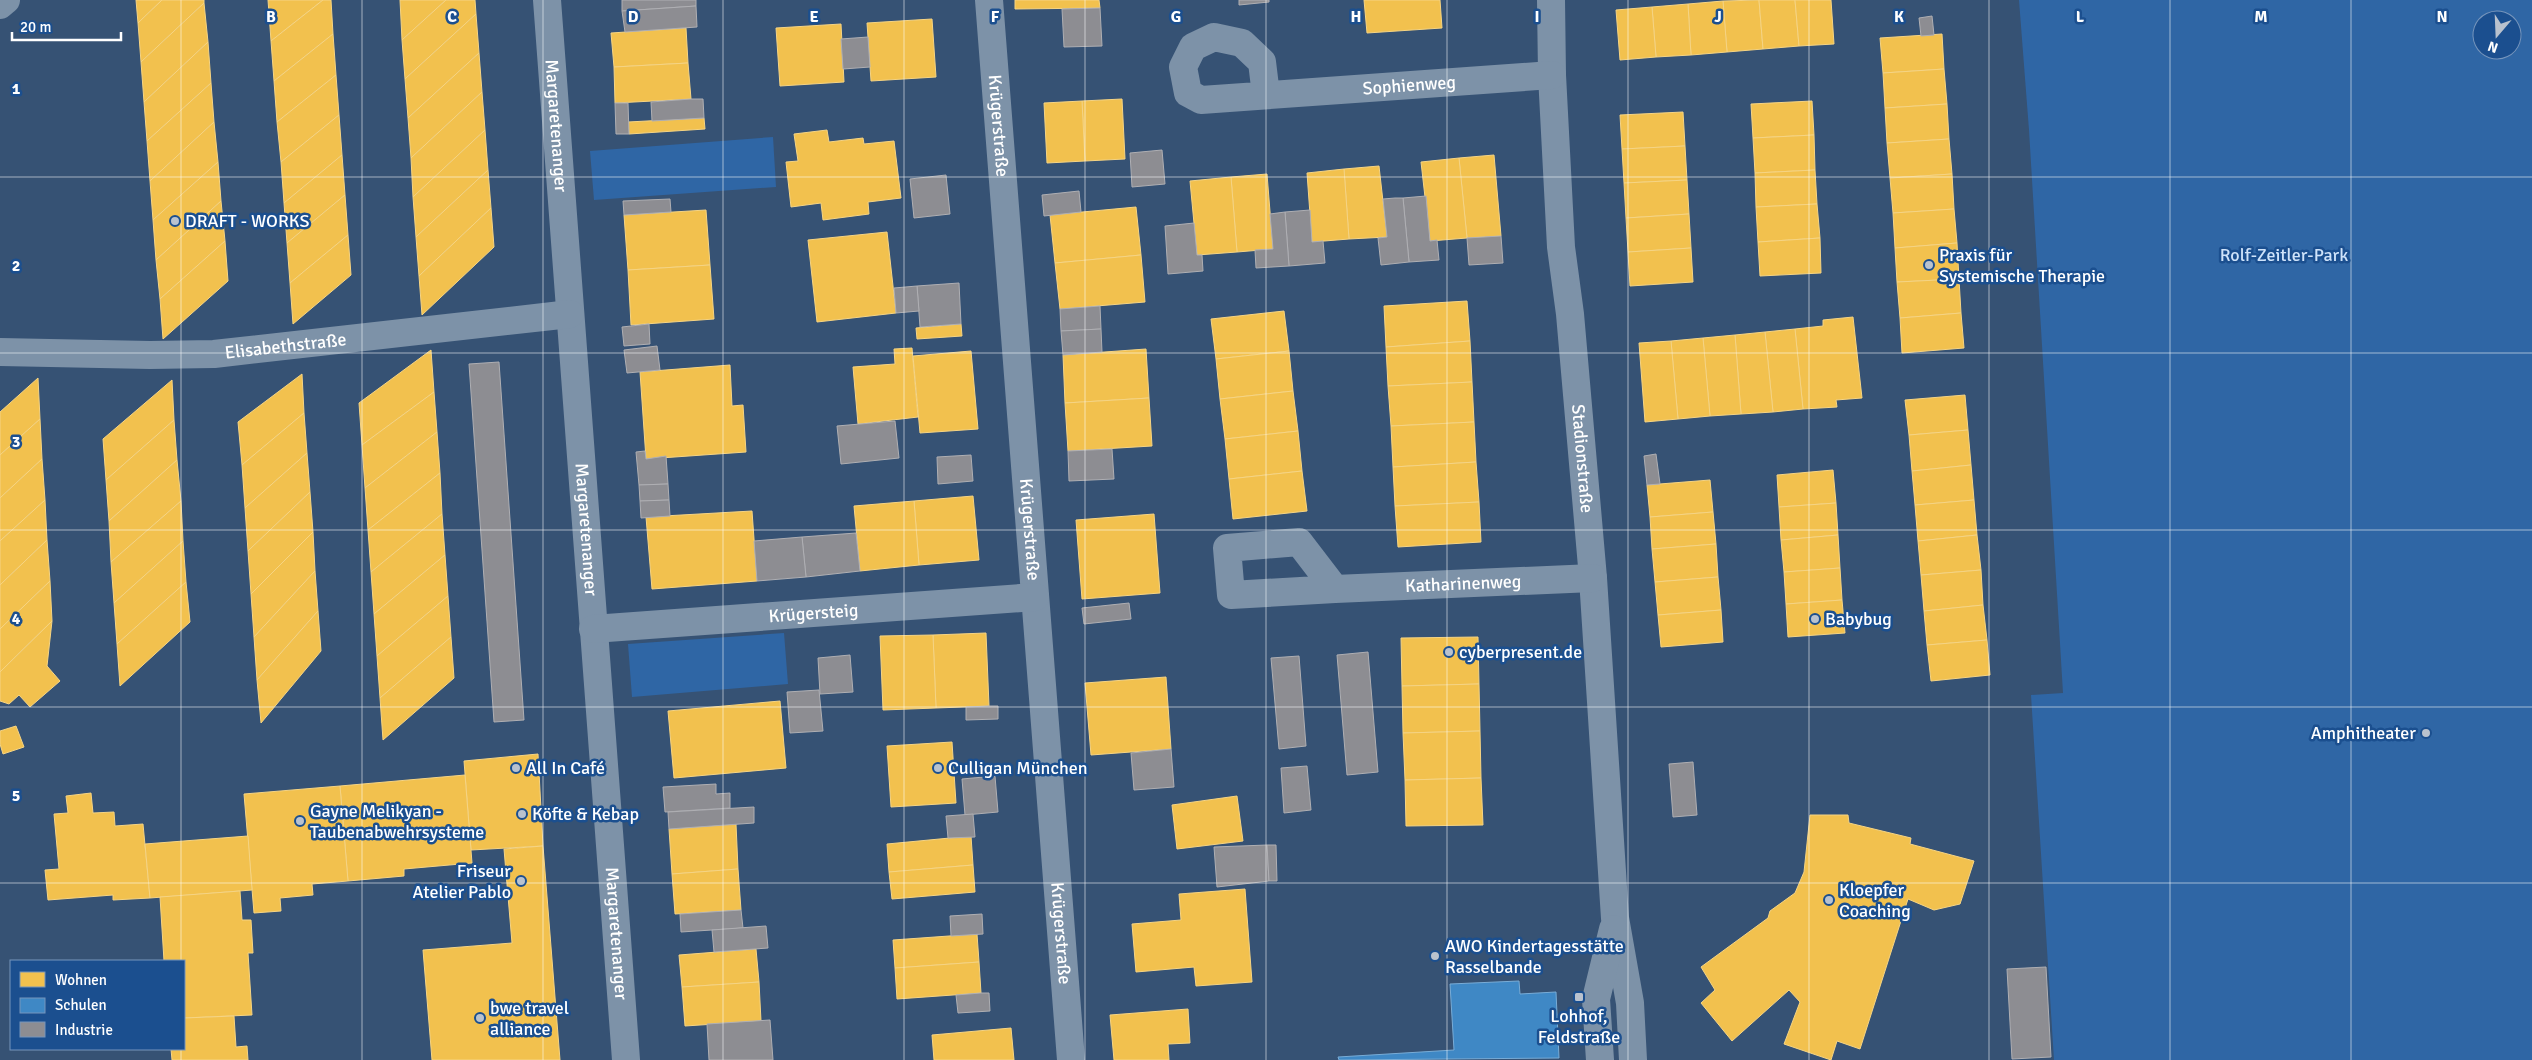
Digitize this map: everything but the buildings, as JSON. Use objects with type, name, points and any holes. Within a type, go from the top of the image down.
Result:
[{"type":"street","points":[[0,5],[6,0]]},
{"type":"street","name":"Margaretenanger","points":[[547,0],[592,629],[626,1060]]},
{"type":"street","name":"Krügerstraße","points":[[989,0],[1071,1060]]},
{"type":"street","name":"Stadionstraße","points":[[1551,0],[1552,75],[1561,247],[1570,314],[1593,578],[1615,918],[1630,1003],[1633,1060]]},
{"type":"street","name":"Sophienweg","points":[[1266,95],[1552,75]]},
{"type":"street","name":"Elisabethstraße","points":[[0,352],[150,356],[214,354],[570,314]]},
{"type":"street","name":"Katharinenweg","points":[[1335,589],[1593,578]]},
{"type":"street","name":"Krügersteig","points":[[592,629],[1035,598]]},
{"type":"street","name":"Stadionstraße","points":[[1600,1060],[1596,998],[1615,918]]},
{"type":"green space","name":"Rolf-Zeitler-Park","points":[[2019,0],[2532,0],[2532,1060],[2054,1060],[2031,695],[2063,693],[2029,130]]},
{"type":"green space","points":[[773,137],[776,187],[594,200],[590,151]]},
{"type":"green space","points":[[784,633],[788,684],[632,697],[628,644]]},
{"type":"place","name":"DRAFT - WORKS","points":[[175,221]]},
{"type":"place","name":"Praxis für Systemische Therapie","points":[[1929,265]]},
{"type":"place","name":"Babybug","points":[[1815,619]]},
{"type":"place","name":"cyberpresent.de","points":[[1449,652]]},
{"type":"place","name":"Amphitheater","points":[[2426,733]]},
{"type":"place","name":"All In Café","points":[[516,768]]},
{"type":"place","name":"Culligan München","points":[[938,768]]},
{"type":"place","name":"Köfte & Kebap","points":[[522,814]]},
{"type":"place","name":"Gayne Melikyan - Taubenabwehrsysteme","points":[[300,821]]},
{"type":"place","name":"Friseur Atelier Pablo","points":[[521,881]]},
{"type":"place","name":"Kloepfer Coaching","points":[[1829,900]]},
{"type":"place","name":"AWO Kindertagesstätte Rasselbande","points":[[1435,956]]},
{"type":"place","name":"Lohhof, Feldstraße","points":[[1579,997]]},
{"type":"place","name":"bwe travel alliance","points":[[480,1018]]}]
